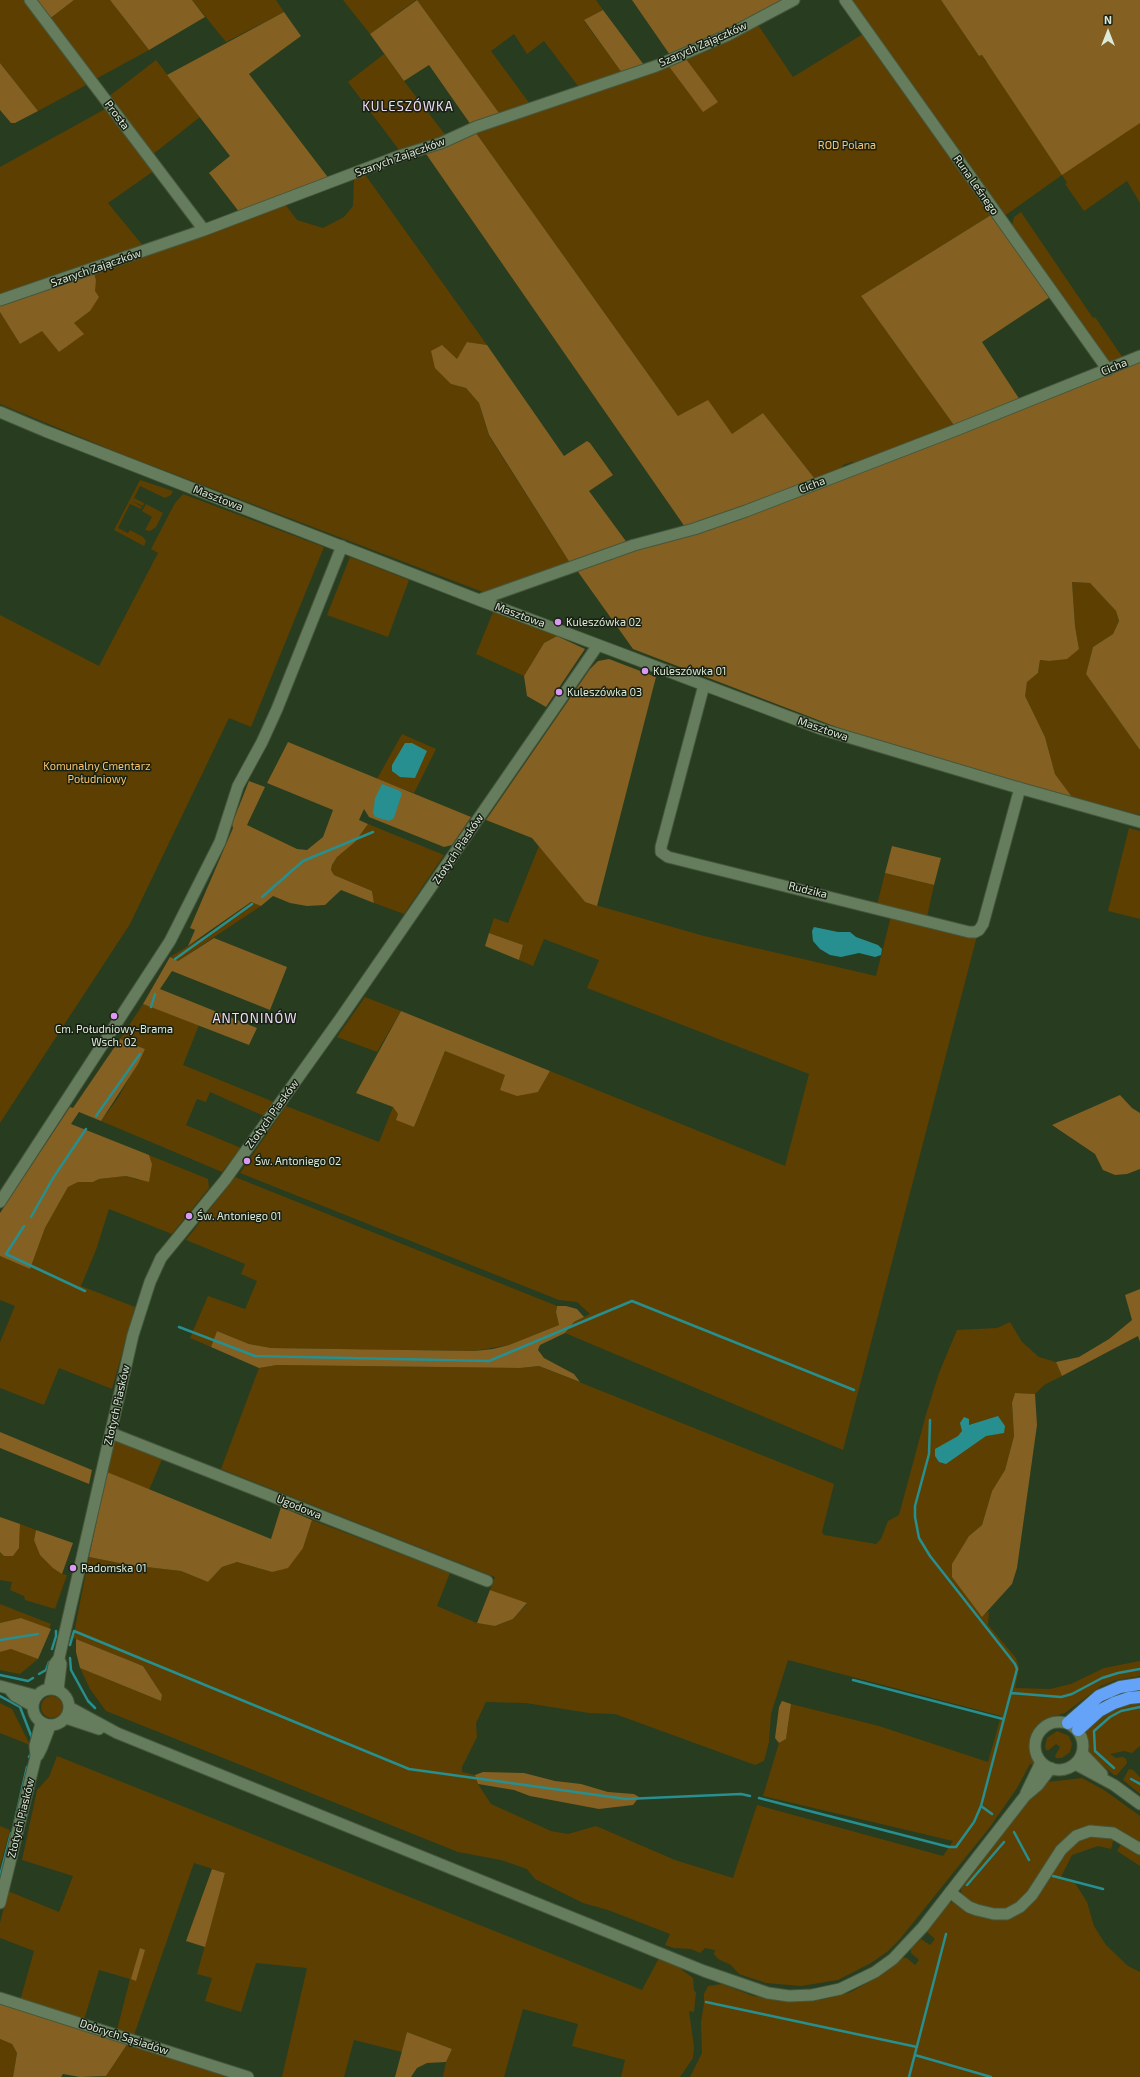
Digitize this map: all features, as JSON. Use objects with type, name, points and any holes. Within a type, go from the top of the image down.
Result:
[{"type":"highway","points":[[1073,1727],[1099,1696],[1120,1687],[1140,1684]]},
{"type":"highway","points":[[1073,1727],[1114,1703],[1129,1698],[1140,1697]]},
{"type":"street","name":"Prosta","points":[[30,0],[204,230]]},
{"type":"street","name":"Szarych Zajączków","points":[[0,300],[204,230],[399,156],[441,143],[476,127],[656,66],[728,35],[794,0]]},
{"type":"street","name":"Runa Leśnego","points":[[845,0],[1108,370]]},
{"type":"street","name":"Cicha","points":[[479,600],[634,545],[694,529],[746,511],[956,430],[1140,356]]},
{"type":"street","name":"Masztowa","points":[[0,412],[51,434],[479,600],[828,731],[1140,822]]},
{"type":"street","points":[[0,1202],[153,971],[170,941],[220,842],[238,786],[262,742],[277,709],[342,546]]},
{"type":"street","name":"Złotych Piasków","points":[[53,1690],[54,1665],[59,1658],[133,1335],[150,1282],[161,1258],[225,1180],[340,1019],[598,645]]},
{"type":"street","name":"Rudzika","points":[[704,685],[661,847],[664,856],[969,932],[975,932],[979,930],[983,924],[1020,788]]},
{"type":"street","name":"Ugodowa","points":[[111,1432],[487,1581]]},
{"type":"street","points":[[5,1688],[15,1696],[35,1701],[53,1690],[66,1696],[68,1713],[59,1724],[46,1724],[35,1715],[35,1701]]},
{"type":"street","points":[[68,1713],[704,1971],[768,1993],[789,1996],[812,1995],[854,1984],[893,1959],[950,1892],[1025,1796],[1038,1785],[1051,1768]]},
{"type":"street","points":[[1052,1722],[1073,1727],[1083,1741],[1082,1753],[1075,1764],[1064,1769],[1051,1768],[1041,1762],[1035,1750],[1035,1741],[1038,1733],[1044,1726],[1052,1722]]},
{"type":"street","name":"Złotych Piasków","points":[[0,1903],[36,1756],[36,1746],[46,1724]]},
{"type":"street","points":[[1082,1753],[1114,1785]]},
{"type":"street","points":[[1025,1796],[1041,1762]]},
{"type":"street","points":[[1075,1764],[1114,1785],[1140,1804]]},
{"type":"street","points":[[950,1892],[969,1907],[994,1914],[1007,1914],[1020,1907],[1032,1895],[1061,1850],[1076,1836],[1090,1831],[1113,1833],[1140,1849]]},
{"type":"street","name":"Dobrych Sąsiadów","points":[[0,1998],[248,2077]]},
{"type":"green space","points":[[0,0],[24,0],[88,84],[38,111],[0,63]]},
{"type":"green space","points":[[74,0],[110,0],[149,50],[94,80],[48,20]]},
{"type":"green space","points":[[192,0],[276,0],[284,12],[226,42]]},
{"type":"green space","points":[[343,0],[416,0],[370,34]]},
{"type":"green space","points":[[417,0],[596,0],[603,10],[584,21],[622,73],[578,86],[544,41],[527,54],[514,34],[491,51],[530,104],[499,113]]},
{"type":"green space","points":[[847,0],[941,0],[979,56],[982,55],[986,62],[1103,146],[1140,122],[1140,203],[1127,181],[1084,211],[1065,184],[1067,183],[1062,175],[1003,217]]},
{"type":"green space","name":"ROD Polana","points":[[758,25],[793,77],[863,34],[990,210],[991,215],[861,296],[956,428],[857,464],[852,462],[843,465],[841,470],[815,479],[763,413],[732,435],[715,411],[678,416],[476,133],[668,65],[717,102],[686,59],[711,50]]},
{"type":"green space","points":[[384,54],[447,137],[402,154],[348,82]]},
{"type":"green space","points":[[156,60],[200,117],[152,155],[108,97]]},
{"type":"green space","points":[[107,108],[155,170],[108,203],[144,247],[0,296],[0,167]]},
{"type":"green space","points":[[364,173],[487,345],[467,342],[451,384],[466,388],[479,403],[489,436],[570,563],[488,594],[119,453],[0,404],[0,312],[20,344],[42,330],[60,352],[74,323],[90,311],[96,280],[94,273],[285,204],[297,220],[323,228],[344,217],[353,206],[354,175]]},
{"type":"green space","points":[[1021,212],[1093,318],[1095,317],[1123,358],[1107,365],[1011,229],[1014,217]]},
{"type":"green space","points":[[140,480],[173,491],[171,495],[165,498],[140,486],[134,498],[144,503],[143,506],[132,501],[142,507],[141,509],[130,504],[118,528],[128,533],[130,530],[143,537],[146,541],[144,546],[114,530]]},
{"type":"green space","name":"Komunalny Cmentarz Południowy","points":[[183,494],[324,547],[251,727],[229,718],[130,924],[0,1123],[0,615],[99,666],[158,553],[151,549],[175,503]]},
{"type":"green space","points":[[146,504],[163,513],[156,527],[150,531],[145,530],[152,517],[142,511]]},
{"type":"green space","points":[[350,557],[409,580],[388,637],[327,615]]},
{"type":"green space","points":[[1072,582],[1090,583],[1116,611],[1119,621],[1113,634],[1093,647],[1086,674],[1140,750],[1140,815],[1072,797],[1055,774],[1045,737],[1024,696],[1027,682],[1038,673],[1040,660],[1049,661],[1079,649],[1075,626]]},
{"type":"green space","points":[[493,612],[557,636],[544,643],[524,676],[476,654]]},
{"type":"green space","points":[[402,734],[436,749],[414,793],[377,779]]},
{"type":"green space","points":[[368,824],[444,855],[404,914],[374,903],[372,891],[334,875],[331,870],[337,857],[355,842]]},
{"type":"green space","points":[[1129,828],[1140,831],[1140,919],[1108,911]]},
{"type":"green space","points":[[539,846],[585,902],[704,936],[876,976],[891,916],[977,936],[843,1450],[565,1333],[574,1322],[590,1314],[577,1302],[559,1300],[240,1173],[286,1106],[379,1142],[393,1107],[398,1114],[414,1127],[445,1051],[506,1075],[538,1092],[550,1071],[785,1166],[809,1074],[587,988],[599,960],[544,939],[533,966],[519,960],[523,945],[489,933],[494,918],[508,923]]},
{"type":"green space","points":[[885,873],[934,885],[927,917],[877,905]]},
{"type":"green space","points":[[252,902],[261,906],[178,961],[170,957],[206,935]]},
{"type":"green space","points":[[365,997],[401,1011],[377,1052],[337,1037]]},
{"type":"green space","points":[[143,1004],[199,1025],[183,1065],[274,1102],[264,1116],[210,1092],[206,1102],[197,1099],[186,1125],[241,1148],[222,1172],[101,1121],[118,1098],[145,1049],[120,1039]]},
{"type":"green space","points":[[149,1155],[208,1179],[209,1188],[172,1234],[109,1209],[96,1250],[81,1286],[135,1307],[112,1389],[59,1368],[44,1405],[0,1388],[0,1342],[15,1306],[0,1300],[0,1256],[30,1269],[45,1228],[68,1187],[78,1182],[93,1182],[99,1179],[126,1176],[138,1180],[152,1164]]},
{"type":"green space","points":[[235,1177],[557,1306],[556,1312],[559,1325],[509,1345],[474,1351],[271,1348],[249,1344],[217,1331],[211,1347],[190,1338],[208,1296],[245,1309],[257,1281],[241,1274],[245,1264],[186,1240]]},
{"type":"green space","points":[[1010,1322],[1022,1342],[1039,1357],[1056,1362],[1062,1376],[1044,1385],[1035,1394],[1015,1393],[1012,1404],[1014,1436],[1005,1470],[992,1491],[982,1525],[969,1536],[982,1616],[989,1611],[988,1625],[1016,1658],[1019,1668],[1015,1688],[1050,1689],[1071,1684],[1104,1668],[1140,1661],[1140,1676],[1116,1680],[1101,1686],[1065,1713],[1045,1719],[1039,1723],[1032,1732],[1031,1738],[1031,1749],[1035,1759],[1034,1765],[1030,1764],[1017,1788],[990,1827],[900,1939],[887,1952],[871,1963],[838,1980],[801,1986],[766,1983],[739,1974],[731,1965],[718,1959],[714,1954],[715,1950],[705,1948],[700,1953],[691,1949],[674,1948],[665,1945],[670,1934],[608,1910],[583,1903],[535,1879],[527,1869],[501,1860],[458,1852],[106,1711],[90,1689],[80,1668],[161,1701],[162,1695],[143,1666],[73,1638],[89,1557],[129,1565],[181,1571],[208,1582],[222,1567],[237,1562],[272,1572],[303,1548],[312,1520],[450,1573],[437,1606],[477,1623],[496,1626],[513,1619],[527,1604],[490,1590],[495,1577],[221,1469],[259,1368],[277,1365],[520,1368],[539,1366],[834,1484],[822,1532],[824,1535],[876,1544],[881,1539],[888,1521],[899,1515],[927,1411],[939,1373],[957,1330],[997,1328]],"holes":[[[788,1660],[1001,1716],[988,1762],[879,1726],[791,1704],[786,1739],[779,1743],[763,1796],[953,1841],[943,1856],[757,1805],[733,1878],[675,1860],[596,1826],[568,1834],[551,1831],[491,1804],[478,1784],[475,1775],[462,1772],[462,1767],[477,1737],[476,1723],[486,1702],[526,1703],[589,1713],[615,1714],[755,1765],[764,1761],[769,1742],[771,1714]]]},
{"type":"green space","points":[[118,1440],[163,1457],[149,1490],[107,1472],[113,1443]]},
{"type":"green space","points":[[20,1524],[36,1530],[34,1540],[62,1574],[67,1575],[55,1609],[25,1600],[24,1596],[10,1590],[12,1582],[0,1580],[0,1552],[4,1556],[13,1556],[19,1548]]},
{"type":"green space","points":[[0,1604],[51,1624],[49,1629],[21,1618],[0,1623]]},
{"type":"green space","points":[[11,1649],[38,1659],[20,1674],[0,1670],[0,1652]]},
{"type":"green space","points":[[52,1696],[60,1699],[63,1707],[60,1715],[52,1718],[44,1715],[41,1707],[44,1699]]},
{"type":"green space","points":[[1140,1700],[1140,1746],[1132,1753],[1124,1751],[1110,1754],[1116,1758],[1123,1757],[1126,1759],[1127,1763],[1117,1775],[1114,1775],[1088,1753],[1086,1730],[1107,1710]]},
{"type":"green space","points":[[0,1703],[12,1709],[30,1745],[0,1733]]},
{"type":"green space","points":[[1057,1731],[1069,1736],[1072,1744],[1070,1752],[1062,1758],[1056,1758],[1055,1756],[1060,1747],[1056,1744],[1049,1750],[1046,1750],[1045,1746],[1047,1738]]},
{"type":"green space","points":[[57,1756],[642,1990],[659,1958],[683,1968],[682,1970],[693,1978],[694,1991],[696,1992],[694,2012],[689,2011],[694,2047],[693,2058],[680,2077],[621,2077],[625,2060],[572,2046],[578,2024],[523,2009],[504,2077],[443,2077],[446,2062],[452,2049],[407,2032],[402,2052],[354,2040],[344,2077],[282,2077],[307,1968],[256,1963],[241,2012],[205,2001],[212,1978],[197,1974],[225,1873],[194,1863],[134,2035],[117,2030],[130,1979],[99,1970],[84,2020],[20,2001],[34,1951],[0,1938],[0,1923],[8,1891],[59,1912],[73,1876],[22,1860],[37,1790],[49,1777]]},
{"type":"green space","points":[[1129,1769],[1133,1770],[1140,1777],[1140,1794],[1123,1780]]},
{"type":"green space","points":[[1082,1778],[1104,1790],[1140,1816],[1140,1845],[1083,1829],[1019,1902],[1000,1910],[977,1906],[966,1899],[961,1892],[962,1884],[1038,1789],[1047,1782]]},
{"type":"green space","points":[[0,1826],[10,1830],[0,1867]]},
{"type":"green space","points":[[1094,1835],[1114,1838],[1111,1849],[1098,1846],[1072,1855],[1060,1879],[1075,1883],[1087,1902],[1094,1926],[1106,1945],[1128,1966],[1140,1972],[1140,2077],[690,2077],[702,2053],[701,2022],[704,1994],[708,1986],[722,1984],[753,1996],[792,2002],[825,1999],[851,1992],[883,1974],[903,1958],[907,1958],[915,1965],[919,1960],[911,1953],[911,1949],[921,1939],[930,1945],[935,1939],[926,1931],[947,1903],[954,1902],[973,1914],[1028,1907],[1036,1898],[1063,1853],[1074,1842]]},
{"type":"green space","points":[[1121,1844],[1124,1844],[1140,1853],[1140,1866],[1117,1851]]},
{"type":"green space","points":[[0,2039],[12,2044],[17,2053],[13,2077],[0,2077]]},
{"type":"green space","points":[[128,2043],[236,2077],[99,2077],[106,2076]]},
{"type":"shaded area","points":[[35,0],[74,0],[48,20]]},
{"type":"shaded area","points":[[110,0],[192,0],[205,17],[149,50]]},
{"type":"shaded area","points":[[417,0],[499,113],[471,125],[429,65],[404,81],[370,34]]},
{"type":"shaded area","points":[[632,0],[786,0],[726,33],[670,55]]},
{"type":"shaded area","points":[[941,0],[1140,0],[1140,123],[1062,175],[982,55],[979,56]]},
{"type":"shaded area","points":[[603,10],[644,65],[622,73],[584,20]]},
{"type":"shaded area","points":[[284,12],[301,36],[249,74],[330,180],[240,213],[209,173],[230,156],[167,75]]},
{"type":"shaded area","points":[[686,59],[718,102],[703,112],[668,65]]},
{"type":"shaded area","points":[[0,63],[38,111],[15,123],[11,123],[0,110]]},
{"type":"shaded area","points":[[476,133],[678,416],[708,400],[732,434],[763,413],[815,479],[685,527],[424,151]]},
{"type":"shaded area","points":[[991,215],[995,217],[1050,297],[982,342],[1020,400],[956,428],[861,296]]},
{"type":"shaded area","points":[[94,273],[96,280],[95,291],[99,297],[90,311],[74,323],[84,334],[59,352],[42,331],[20,344],[0,312],[0,304]]},
{"type":"shaded area","points":[[467,342],[487,345],[564,456],[587,441],[590,443],[613,475],[589,491],[628,544],[570,563],[489,435],[479,403],[466,388],[451,384],[435,368],[431,351],[442,345],[457,359]]},
{"type":"shaded area","points":[[1140,359],[1140,750],[1086,674],[1093,647],[1113,634],[1119,621],[1116,611],[1090,583],[1072,582],[1075,626],[1079,649],[1067,659],[1049,661],[1040,660],[1038,673],[1027,682],[1025,696],[1045,737],[1055,774],[1072,797],[865,738],[633,649],[576,569],[696,532]]},
{"type":"shaded area","points":[[557,636],[585,649],[546,707],[527,696],[524,676],[544,643]]},
{"type":"shaded area","points":[[609,659],[656,677],[597,906],[585,902],[532,838],[486,820],[590,669],[598,661]]},
{"type":"shaded area","points":[[288,742],[471,817],[452,845],[444,847],[369,817],[364,809],[359,820],[368,824],[355,842],[337,857],[331,870],[334,875],[372,891],[374,903],[341,890],[325,905],[307,906],[290,903],[273,896],[261,906],[251,902],[188,946],[195,930],[190,928],[233,828],[232,824],[249,781],[265,787],[247,825],[297,849],[307,850],[323,837],[333,810],[267,783]]},
{"type":"shaded area","points":[[892,846],[941,858],[934,885],[885,873]]},
{"type":"shaded area","points":[[489,933],[523,945],[519,960],[485,946]]},
{"type":"shaded area","points":[[214,938],[287,967],[270,1010],[172,971],[160,989],[257,1028],[249,1045],[143,1004],[170,957],[178,961]]},
{"type":"shaded area","points":[[401,1011],[550,1071],[538,1092],[517,1096],[500,1090],[505,1075],[445,1051],[414,1127],[396,1120],[398,1114],[393,1107],[356,1093]]},
{"type":"shaded area","points":[[120,1039],[145,1049],[138,1064],[101,1121],[79,1112],[71,1124],[149,1155],[152,1164],[149,1182],[126,1176],[99,1179],[93,1182],[78,1182],[68,1187],[45,1228],[30,1269],[0,1256],[0,1213],[70,1107],[73,1108]]},
{"type":"shaded area","points":[[1120,1095],[1132,1108],[1140,1113],[1140,1169],[1127,1174],[1115,1175],[1103,1170],[1095,1154],[1052,1125]]},
{"type":"shaded area","points":[[1140,1289],[1140,1342],[1138,1336],[1062,1376],[1056,1362],[1079,1357],[1109,1339],[1132,1320],[1125,1295]]},
{"type":"shaded area","points":[[557,1306],[566,1306],[577,1309],[584,1317],[574,1322],[565,1333],[540,1345],[538,1350],[544,1358],[574,1374],[580,1382],[539,1366],[520,1368],[277,1365],[259,1368],[211,1347],[217,1331],[249,1344],[271,1348],[474,1351],[493,1349],[509,1345],[559,1325],[556,1312]]},
{"type":"shaded area","points":[[1015,1393],[1035,1394],[1037,1425],[1017,1568],[1012,1584],[982,1617],[952,1577],[952,1564],[969,1536],[982,1525],[992,1491],[1005,1470],[1014,1436],[1012,1403]]},
{"type":"shaded area","points":[[0,1432],[92,1470],[89,1484],[0,1448]]},
{"type":"shaded area","points":[[107,1472],[271,1539],[281,1507],[312,1520],[303,1548],[288,1568],[272,1572],[237,1562],[222,1567],[208,1582],[181,1571],[129,1565],[89,1557]]},
{"type":"shaded area","points":[[0,1517],[20,1524],[19,1548],[13,1556],[4,1556],[0,1552]]},
{"type":"shaded area","points":[[36,1530],[73,1543],[62,1574],[53,1568],[40,1555],[34,1540]]},
{"type":"shaded area","points":[[490,1590],[527,1603],[513,1619],[495,1626],[477,1623]]},
{"type":"shaded area","points":[[21,1618],[51,1629],[38,1659],[11,1649],[0,1652],[0,1623]]},
{"type":"shaded area","points":[[76,1639],[143,1666],[162,1695],[161,1701],[80,1668],[76,1652]]},
{"type":"shaded area","points":[[782,1701],[791,1704],[786,1739],[779,1743],[775,1738],[779,1707]]},
{"type":"shaded area","points":[[483,1772],[524,1773],[555,1781],[581,1784],[608,1792],[634,1794],[639,1797],[633,1805],[599,1809],[530,1796],[514,1790],[478,1784],[475,1775]]},
{"type":"shaded area","points":[[212,1869],[225,1873],[205,1947],[186,1941]]},
{"type":"shaded area","points":[[140,1948],[145,1950],[136,1981],[131,1979]]},
{"type":"shaded area","points":[[0,2001],[128,2043],[106,2076],[80,2077],[63,2074],[61,2077],[13,2077],[17,2053],[12,2044],[0,2039]]},
{"type":"shaded area","points":[[407,2032],[452,2049],[446,2062],[427,2063],[417,2068],[411,2077],[395,2077]]},
{"type":"water","points":[[405,743],[412,743],[427,751],[415,778],[400,777],[392,771],[392,765]]},
{"type":"water","points":[[382,784],[402,793],[394,818],[389,821],[375,817],[373,813],[375,798]]},
{"type":"water","points":[[814,927],[838,932],[850,932],[856,937],[878,945],[882,949],[881,955],[875,957],[859,953],[841,957],[830,955],[820,949],[813,941],[812,931]]},
{"type":"water","points":[[998,1416],[1005,1426],[1004,1433],[986,1436],[946,1464],[939,1462],[935,1456],[935,1449],[958,1436],[962,1431],[960,1423],[964,1417],[969,1419],[969,1425]]},
{"type":"waterway","points":[[262,897],[303,861],[373,832]]},
{"type":"waterway","points":[[175,959],[252,904]]},
{"type":"waterway","points":[[151,1007],[155,994]]},
{"type":"waterway","points":[[96,1116],[140,1054]]},
{"type":"waterway","points":[[31,1217],[53,1178],[86,1129]]},
{"type":"waterway","points":[[24,1226],[6,1254],[85,1291]]},
{"type":"waterway","points":[[179,1327],[255,1356],[489,1361],[632,1301],[854,1390]]},
{"type":"waterway","points":[[759,1798],[949,1847],[956,1847],[974,1822],[981,1806],[1017,1669],[1015,1664],[930,1556],[919,1538],[915,1517],[915,1506],[929,1454],[930,1420]]},
{"type":"waterway","points":[[52,1649],[56,1631]]},
{"type":"waterway","points":[[70,1645],[74,1631],[409,1769],[626,1799],[741,1794],[750,1796]]},
{"type":"waterway","points":[[0,1640],[38,1634]]},
{"type":"waterway","points":[[70,1658],[71,1670],[88,1701],[95,1708]]},
{"type":"waterway","points":[[39,1674],[46,1670],[49,1662]]},
{"type":"waterway","points":[[1011,1693],[1061,1697],[1072,1694],[1102,1678],[1140,1669]]},
{"type":"waterway","points":[[0,1675],[28,1681],[33,1678]]},
{"type":"waterway","points":[[853,1680],[1003,1719]]},
{"type":"waterway","points":[[0,1696],[20,1707],[32,1738]]},
{"type":"waterway","points":[[1114,1768],[1095,1751],[1094,1731],[1110,1717],[1121,1711],[1140,1707]]},
{"type":"waterway","points":[[14,1824],[27,1767]]},
{"type":"waterway","points":[[1131,1779],[1140,1784]]},
{"type":"waterway","points":[[981,1806],[992,1814]]},
{"type":"waterway","points":[[1014,1832],[1029,1860]]},
{"type":"waterway","points":[[0,1876],[11,1833]]},
{"type":"waterway","points":[[967,1885],[1004,1842]]},
{"type":"waterway","points":[[1053,1876],[1103,1889]]},
{"type":"waterway","points":[[909,2077],[946,1934]]},
{"type":"waterway","points":[[706,2002],[917,2047]]},
{"type":"waterway","points":[[915,2055],[991,2077]]},
{"type":"place","name":"Kuleszówka 02","points":[[558,622]]},
{"type":"place","name":"Kuleszówka 01","points":[[645,671]]},
{"type":"place","name":"Kuleszówka 03","points":[[559,692]]},
{"type":"place","name":"Cm. Południowy-Brama Wsch. 02","points":[[114,1016]]},
{"type":"place","name":"Św. Antoniego 02","points":[[247,1161]]},
{"type":"place","name":"Św. Antoniego 01","points":[[189,1216]]},
{"type":"place","name":"Radomska 01","points":[[73,1568]]},
{"type":"district","name":"KULESZÓWKA","points":[[408,107]]},
{"type":"district","name":"ANTONINÓW","points":[[255,1019]]}]
